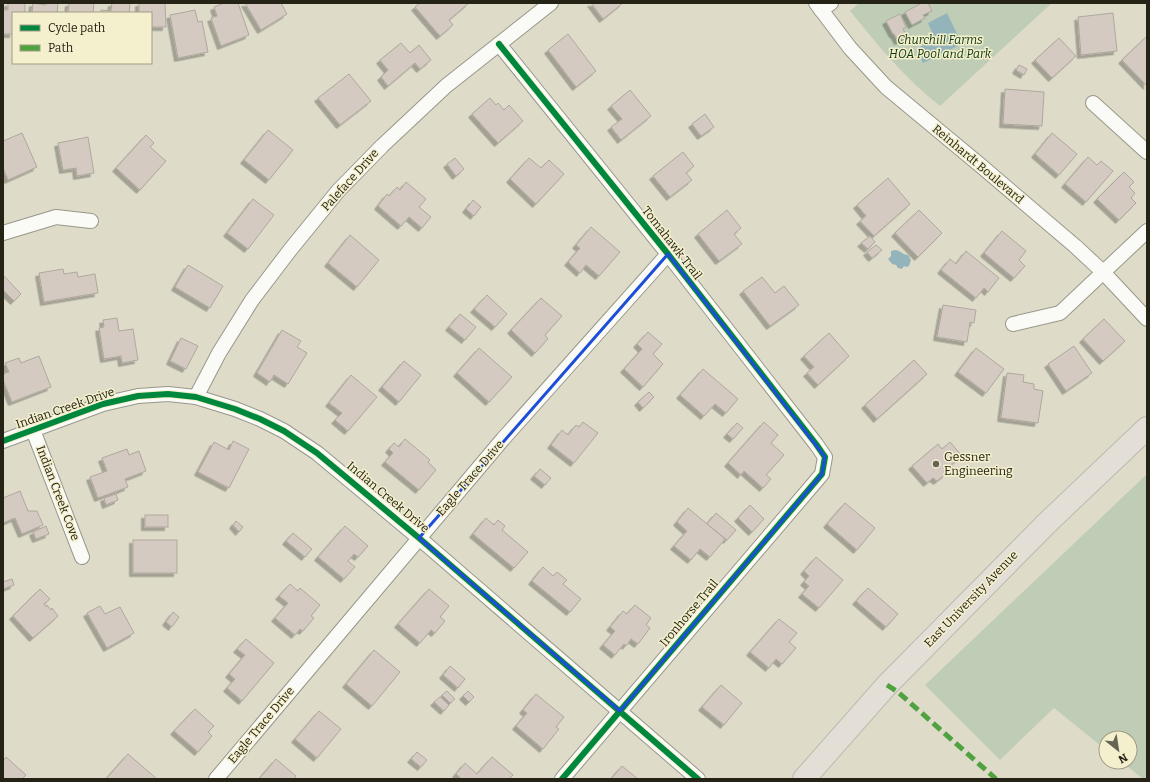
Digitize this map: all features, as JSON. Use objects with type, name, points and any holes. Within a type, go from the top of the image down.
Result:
[{"type":"main road","name":"East University Avenue","points":[[804,779],[887,686],[1050,519],[1147,428]]},
{"type":"street","name":"Paleface Drive","points":[[196,397],[219,353],[252,300],[338,191],[382,146],[446,86],[551,3]]},
{"type":"street","name":"Reinhardt Boulevard","points":[[823,5],[850,48],[886,88],[986,170],[1075,246],[1103,272],[1147,319]]},
{"type":"street","name":"Tomahawk Trail","points":[[499,44],[668,254],[825,457]]},
{"type":"street","points":[[1093,103],[1147,152]]},
{"type":"street","points":[[3,233],[56,217],[91,220]]},
{"type":"street","points":[[1013,324],[1060,313],[1147,231]]},
{"type":"street","name":"Eagle Trace Drive","points":[[216,779],[503,439],[668,254]]},
{"type":"street","name":"Indian Creek Drive","points":[[3,441],[103,404],[138,396],[168,394],[196,397],[235,409],[260,419],[284,431],[317,452],[698,779]]},
{"type":"street","name":"Indian Creek Cove","points":[[34,430],[82,557]]},
{"type":"street","name":"Ironhorse Trail","points":[[562,779],[822,474],[825,457]]},
{"type":"highlighted area","points":[[668,254],[825,457],[822,474],[620,711],[419,538]]},
{"type":"green space","name":"Churchill Farms HOA Pool and Park","points":[[859,3],[1052,3],[940,106],[915,85],[850,11]]},
{"type":"green space","points":[[1147,474],[1147,779],[1143,779],[1132,770],[1138,770],[1138,730],[1098,730],[1098,744],[1054,708],[1000,760],[925,685]]},
{"type":"water","points":[[947,13],[962,44],[923,63],[916,49],[935,39],[928,23]]},
{"type":"water","points":[[895,250],[908,255],[911,260],[909,266],[904,266],[902,269],[892,264],[888,259],[891,256],[891,251]]},
{"type":"building","points":[[8,3],[25,3],[25,12],[12,12],[12,34],[3,34],[3,10],[8,10]]},
{"type":"building","points":[[33,3],[46,5],[46,3],[58,3],[57,12],[32,12]]},
{"type":"building","points":[[69,3],[94,3],[93,12],[68,12]]},
{"type":"building","points":[[112,3],[130,3],[129,12],[101,12],[101,10],[111,11]]},
{"type":"building","points":[[139,3],[165,3],[166,27],[152,27],[152,12],[139,12]]},
{"type":"building","points":[[224,3],[238,3],[249,35],[221,46],[211,18],[217,16],[214,7]]},
{"type":"building","points":[[245,3],[281,3],[287,14],[261,30]]},
{"type":"building","points":[[420,3],[469,3],[449,20],[453,25],[440,36],[415,7]]},
{"type":"building","points":[[591,3],[623,3],[603,19]]},
{"type":"building","points":[[922,3],[928,3],[932,11],[923,15],[925,18],[912,25],[905,12]]},
{"type":"building","points":[[195,10],[198,22],[202,21],[208,52],[178,58],[170,15]]},
{"type":"building","points":[[1113,13],[1117,51],[1081,55],[1078,17]]},
{"type":"building","points":[[900,14],[906,27],[903,29],[907,37],[898,41],[886,21]]},
{"type":"building","points":[[568,34],[596,71],[576,87],[548,50]]},
{"type":"building","points":[[1147,36],[1147,86],[1122,60]]},
{"type":"building","points":[[1059,38],[1076,56],[1052,78],[1035,60]]},
{"type":"building","points":[[401,43],[410,53],[419,45],[431,60],[420,69],[415,63],[388,86],[381,77],[388,70],[380,60]]},
{"type":"building","points":[[1019,65],[1027,69],[1024,75],[1016,70]]},
{"type":"building","points":[[349,74],[371,101],[340,125],[318,98]]},
{"type":"building","points":[[1005,89],[1044,92],[1042,126],[1003,124]]},
{"type":"building","points":[[630,90],[651,116],[621,140],[611,127],[622,119],[611,106]]},
{"type":"building","points":[[490,98],[496,105],[498,103],[504,110],[509,105],[523,121],[498,143],[472,114]]},
{"type":"building","points":[[705,114],[714,127],[701,136],[692,124]]},
{"type":"building","points":[[268,130],[293,150],[269,180],[244,160]]},
{"type":"building","points":[[22,133],[37,167],[8,180],[3,168],[3,141]]},
{"type":"building","points":[[1052,133],[1077,154],[1059,175],[1035,154]]},
{"type":"building","points":[[146,135],[154,143],[150,147],[166,161],[140,190],[116,168]]},
{"type":"building","points":[[88,137],[94,173],[77,176],[76,168],[63,170],[58,143]]},
{"type":"building","points":[[683,152],[694,166],[686,173],[692,180],[670,197],[653,176]]},
{"type":"building","points":[[1088,157],[1097,165],[1101,161],[1113,171],[1086,202],[1065,184]]},
{"type":"building","points":[[455,158],[464,169],[456,176],[447,164]]},
{"type":"building","points":[[529,158],[541,168],[549,160],[564,174],[536,204],[510,179]]},
{"type":"building","points":[[1124,172],[1134,182],[1129,187],[1135,193],[1131,198],[1136,203],[1119,220],[1097,199]]},
{"type":"building","points":[[888,178],[910,204],[874,236],[860,221],[866,216],[857,205]]},
{"type":"building","points":[[406,182],[426,199],[419,207],[431,217],[422,228],[409,217],[401,226],[378,206],[387,194],[389,196],[397,187],[400,190]]},
{"type":"building","points":[[253,199],[274,215],[248,249],[227,233]]},
{"type":"building","points":[[473,200],[481,207],[474,216],[466,209]]},
{"type":"building","points":[[727,210],[741,228],[734,234],[742,244],[719,261],[698,234]]},
{"type":"building","points":[[919,210],[942,233],[918,257],[895,233]]},
{"type":"building","points":[[591,227],[620,252],[599,276],[586,265],[580,273],[568,262],[580,248],[576,245]]},
{"type":"building","points":[[1002,231],[1026,251],[1019,260],[1025,266],[1014,278],[984,253]]},
{"type":"building","points":[[350,235],[379,260],[357,287],[328,263]]},
{"type":"building","points":[[870,236],[875,242],[868,249],[861,243]]},
{"type":"building","points":[[876,245],[882,250],[872,258],[867,252]]},
{"type":"building","points":[[966,251],[999,278],[988,292],[984,288],[976,298],[941,270],[950,259],[956,264]]},
{"type":"building","points":[[188,265],[223,286],[210,308],[175,287]]},
{"type":"building","points":[[63,269],[64,274],[77,272],[78,277],[95,274],[98,293],[44,302],[39,273]]},
{"type":"building","points":[[3,275],[21,294],[14,301],[3,290]]},
{"type":"building","points":[[762,277],[775,293],[784,286],[799,305],[770,326],[743,291]]},
{"type":"building","points":[[487,295],[507,314],[495,327],[474,309]]},
{"type":"building","points":[[541,298],[562,316],[545,335],[548,339],[535,353],[511,330]]},
{"type":"building","points":[[943,305],[976,310],[974,323],[970,322],[967,342],[937,337]]},
{"type":"building","points":[[460,314],[476,327],[465,340],[449,327]]},
{"type":"building","points":[[117,318],[119,331],[133,329],[138,360],[122,363],[121,356],[104,359],[99,328],[104,327],[103,320]]},
{"type":"building","points":[[1104,319],[1125,341],[1103,361],[1083,339]]},
{"type":"building","points":[[282,330],[301,341],[297,347],[307,353],[288,384],[274,375],[270,382],[257,373]]},
{"type":"building","points":[[648,332],[662,344],[653,354],[663,364],[643,387],[624,369],[642,349],[637,344]]},
{"type":"building","points":[[829,333],[849,356],[818,385],[807,373],[814,367],[804,356]]},
{"type":"building","points":[[181,338],[198,346],[186,369],[170,361]]},
{"type":"building","points":[[1074,346],[1092,373],[1066,391],[1048,364]]},
{"type":"building","points":[[479,348],[512,377],[489,402],[457,373]]},
{"type":"building","points":[[976,348],[1004,369],[986,393],[958,372]]},
{"type":"building","points":[[39,356],[51,387],[12,402],[3,380],[3,374],[9,372],[5,363],[19,358],[21,363]]},
{"type":"building","points":[[914,360],[927,374],[877,419],[865,405]]},
{"type":"building","points":[[404,361],[421,375],[399,402],[382,387]]},
{"type":"building","points":[[703,369],[738,399],[726,413],[715,404],[704,416],[680,395]]},
{"type":"building","points":[[1007,373],[1024,375],[1023,382],[1034,384],[1034,389],[1043,391],[1038,423],[1001,418]]},
{"type":"building","points":[[351,375],[377,397],[348,431],[335,420],[342,413],[329,403]]},
{"type":"building","points":[[649,392],[654,397],[643,408],[638,402]]},
{"type":"building","points":[[583,422],[598,433],[574,463],[551,445],[562,430],[568,435],[576,425],[579,427]]},
{"type":"building","points":[[764,422],[778,435],[771,443],[784,455],[766,475],[771,479],[763,488],[744,471],[741,475],[728,463]]},
{"type":"building","points":[[737,423],[743,428],[733,439],[727,434]]},
{"type":"building","points":[[405,439],[430,460],[428,462],[436,470],[419,490],[385,462],[393,453],[389,449],[394,443],[399,447]]},
{"type":"building","points":[[233,441],[249,449],[229,488],[198,472],[214,442],[229,450]]},
{"type":"building","points":[[950,442],[962,456],[944,471],[946,474],[937,481],[933,478],[927,483],[912,466],[938,444],[942,449]]},
{"type":"building","points":[[127,449],[129,455],[139,451],[146,471],[125,479],[128,487],[98,498],[90,477],[107,471],[102,458]]},
{"type":"building","points":[[540,469],[551,478],[545,485],[534,476]]},
{"type":"building","points":[[20,491],[28,511],[37,511],[43,525],[22,534],[15,518],[3,523],[3,498]]},
{"type":"building","points":[[116,494],[118,500],[106,505],[104,498]]},
{"type":"building","points":[[845,503],[875,528],[857,550],[827,524]]},
{"type":"building","points":[[750,505],[764,519],[752,532],[738,518]]},
{"type":"building","points":[[688,508],[725,539],[710,557],[700,549],[691,560],[674,546],[687,531],[677,522]]},
{"type":"building","points":[[716,513],[736,530],[727,540],[707,524]]},
{"type":"building","points":[[145,515],[168,515],[168,527],[145,527]]},
{"type":"building","points":[[486,518],[494,525],[498,520],[505,526],[502,530],[528,552],[514,568],[473,534]]},
{"type":"building","points":[[236,521],[243,527],[239,532],[233,525]]},
{"type":"building","points":[[46,526],[49,534],[36,539],[33,532]]},
{"type":"building","points":[[345,526],[368,546],[358,557],[354,554],[348,561],[355,567],[344,579],[318,557]]},
{"type":"building","points":[[293,533],[312,549],[305,557],[286,541]]},
{"type":"building","points":[[133,540],[177,540],[177,573],[133,573]]},
{"type":"building","points":[[816,557],[843,580],[819,608],[802,594],[809,586],[804,582],[809,576],[804,571]]},
{"type":"building","points":[[543,567],[553,576],[557,572],[567,580],[563,584],[581,599],[570,612],[532,581]]},
{"type":"building","points":[[12,579],[14,585],[3,589],[3,582]]},
{"type":"building","points":[[290,584],[298,591],[300,588],[320,605],[311,616],[314,618],[303,631],[300,629],[295,635],[275,618],[288,603],[279,596]]},
{"type":"building","points":[[868,588],[898,614],[886,627],[856,601]]},
{"type":"building","points":[[40,589],[50,599],[44,604],[46,607],[47,605],[51,610],[52,608],[58,616],[33,638],[13,616]]},
{"type":"building","points":[[429,589],[449,606],[440,617],[445,621],[435,633],[431,630],[420,643],[398,624]]},
{"type":"building","points":[[635,605],[651,618],[646,625],[650,628],[638,644],[631,639],[626,646],[624,644],[615,655],[603,645],[615,631],[610,627],[623,611],[627,614]]},
{"type":"building","points":[[100,606],[105,614],[120,607],[134,633],[107,648],[87,613]]},
{"type":"building","points":[[173,612],[179,617],[172,627],[166,622]]},
{"type":"building","points":[[779,619],[797,633],[789,642],[796,648],[782,664],[776,659],[769,668],[750,652]]},
{"type":"building","points":[[246,639],[274,663],[242,701],[227,688],[235,679],[229,674],[245,655],[237,649]]},
{"type":"building","points":[[374,650],[400,672],[372,706],[346,684]]},
{"type":"building","points":[[450,666],[465,679],[458,688],[443,675]]},
{"type":"building","points":[[721,685],[742,703],[724,725],[702,707]]},
{"type":"building","points":[[447,691],[455,699],[450,703],[442,695]]},
{"type":"building","points":[[468,691],[474,697],[469,702],[463,696]]},
{"type":"building","points":[[536,694],[564,717],[556,727],[559,729],[543,749],[516,726],[527,713],[523,710]]},
{"type":"building","points":[[440,697],[449,705],[444,711],[434,702]]},
{"type":"building","points":[[195,709],[214,726],[208,732],[212,736],[198,752],[174,731]]},
{"type":"building","points":[[319,711],[341,729],[317,758],[295,739]]},
{"type":"building","points":[[417,752],[427,760],[421,767],[411,759]]},
{"type":"building","points":[[128,754],[157,779],[106,779]]},
{"type":"building","points":[[6,757],[26,775],[22,779],[3,779],[3,761]]},
{"type":"building","points":[[492,757],[513,775],[509,779],[462,779],[456,774],[465,763],[477,774]]},
{"type":"building","points":[[276,759],[296,776],[294,779],[259,779]]},
{"type":"building","points":[[622,766],[638,779],[611,779]]},
{"type":"marked path","points":[[887,685],[898,692],[996,779]]},
{"type":"cycle path","points":[[499,44],[668,254],[825,457],[822,474],[562,779]]},
{"type":"cycle path","points":[[3,441],[103,404],[138,396],[168,394],[196,397],[235,409],[260,419],[284,431],[317,453],[419,538],[698,779]]},
{"type":"place","name":"Gessner Engineering","points":[[936,464]]}]
